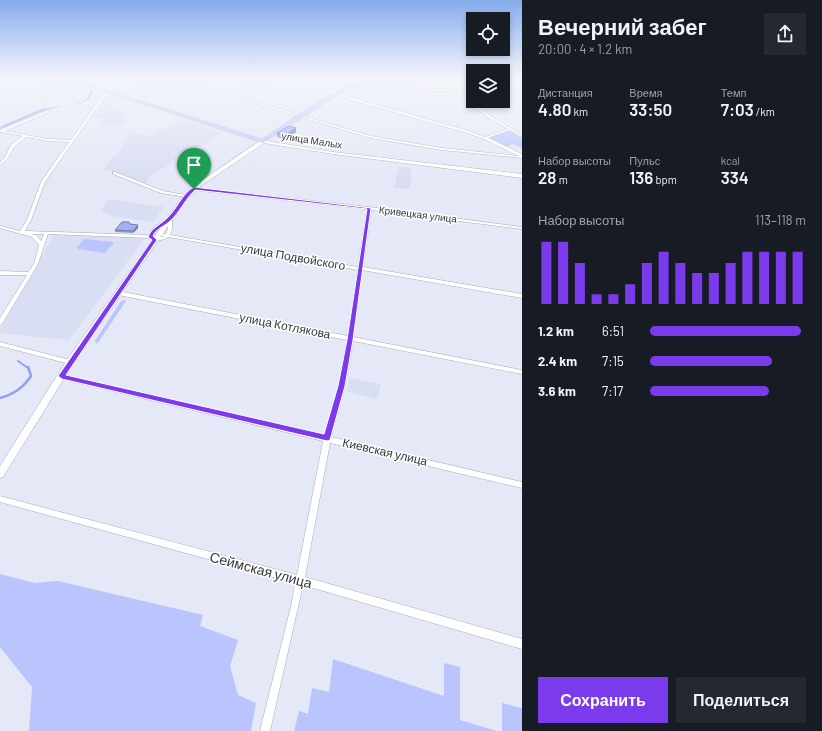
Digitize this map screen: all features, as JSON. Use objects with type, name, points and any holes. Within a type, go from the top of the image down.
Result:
[{"type":"main road","name":"улица Малых","points":[[168,111],[263,141]]},
{"type":"main road","points":[[263,141],[310,111]]},
{"type":"street","points":[[0,131],[48,111]]},
{"type":"street","points":[[22,232],[38,191],[93,111]]},
{"type":"street","points":[[281,111],[357,134],[386,140],[442,149],[522,156]]},
{"type":"street","points":[[393,111],[485,138],[522,156]]},
{"type":"street","points":[[482,111],[522,136]]},
{"type":"street","points":[[485,138],[511,129]]},
{"type":"street","points":[[0,131],[58,141],[71,141]]},
{"type":"street","points":[[0,165],[7,157],[12,146],[25,136]]},
{"type":"street","points":[[0,474],[70,362],[155,237],[186,196],[263,141]]},
{"type":"street","name":"улица Малых","points":[[263,141],[333,153],[522,176]]},
{"type":"street","points":[[114,173],[162,192],[186,196]]},
{"type":"street","name":"Кривецкая улица","points":[[194,189],[369,208],[522,228]]},
{"type":"street","points":[[265,731],[300,580],[327,438],[342,386],[369,208]]},
{"type":"street","points":[[167,236],[170,231],[169,220]]},
{"type":"street","points":[[0,227],[34,236],[41,244]]},
{"type":"street","name":"улица Подвойского","points":[[22,232],[46,234],[167,236],[522,296]]},
{"type":"street","points":[[0,323],[36,264],[40,253],[41,244],[46,234]]},
{"type":"street","points":[[0,273],[30,274]]},
{"type":"street","name":"улица Котлякова","points":[[118,293],[350,340],[522,372]]},
{"type":"street","points":[[0,344],[70,362]]},
{"type":"street","name":"Киевская улица","points":[[62,376],[522,485]]},
{"type":"street","name":"Сеймская улица","points":[[0,499],[300,580],[522,644]]},
{"type":"shaded area","points":[[36,111],[44,111],[0,129],[2,126]]},
{"type":"shaded area","points":[[98,111],[120,111],[122,113],[122,118],[127,120],[120,126],[101,124],[104,118],[95,118]]},
{"type":"shaded area","points":[[182,120],[221,133],[152,175],[147,179],[149,180],[143,184],[111,171],[103,170],[113,156],[116,156],[130,133],[149,136]]},
{"type":"shaded area","points":[[510,131],[522,138],[522,148],[512,144],[507,147],[488,137]]},
{"type":"shaded area","points":[[399,166],[411,168],[410,189],[394,188]]},
{"type":"shaded area","points":[[109,199],[164,207],[153,222],[112,216],[101,210]]},
{"type":"shaded area","points":[[53,235],[146,237],[69,340],[0,333],[0,330],[27,280]]},
{"type":"shaded area","points":[[84,239],[114,243],[105,253],[78,249],[77,247]]},
{"type":"shaded area","points":[[126,300],[96,344],[95,341],[121,301]]},
{"type":"shaded area","points":[[350,378],[381,384],[377,399],[347,392]]},
{"type":"shaded area","points":[[0,574],[35,583],[58,581],[203,615],[200,626],[238,640],[230,666],[238,695],[256,703],[251,731],[29,731],[32,687],[0,647]]},
{"type":"shaded area","points":[[333,659],[444,696],[444,663],[460,667],[460,720],[497,731],[294,731],[299,711],[308,714],[312,688],[329,692]]},
{"type":"shaded area","points":[[502,703],[522,708],[522,731],[502,731]]},
{"type":"building","points":[[289,126],[296,128],[285,135],[277,133]]},
{"type":"building","points":[[122,222],[129,222],[130,224],[138,225],[133,231],[115,230]]},
{"type":"waterway","points":[[18,361],[28,368]]},
{"type":"waterway","points":[[0,398],[10,395],[25,384],[31,376],[28,367]]},
{"type":"route","points":[[194,189],[369,208],[342,386],[327,438],[62,376],[70,362],[154,240],[150,237],[153,231],[168,220],[186,196],[194,189]]}]
